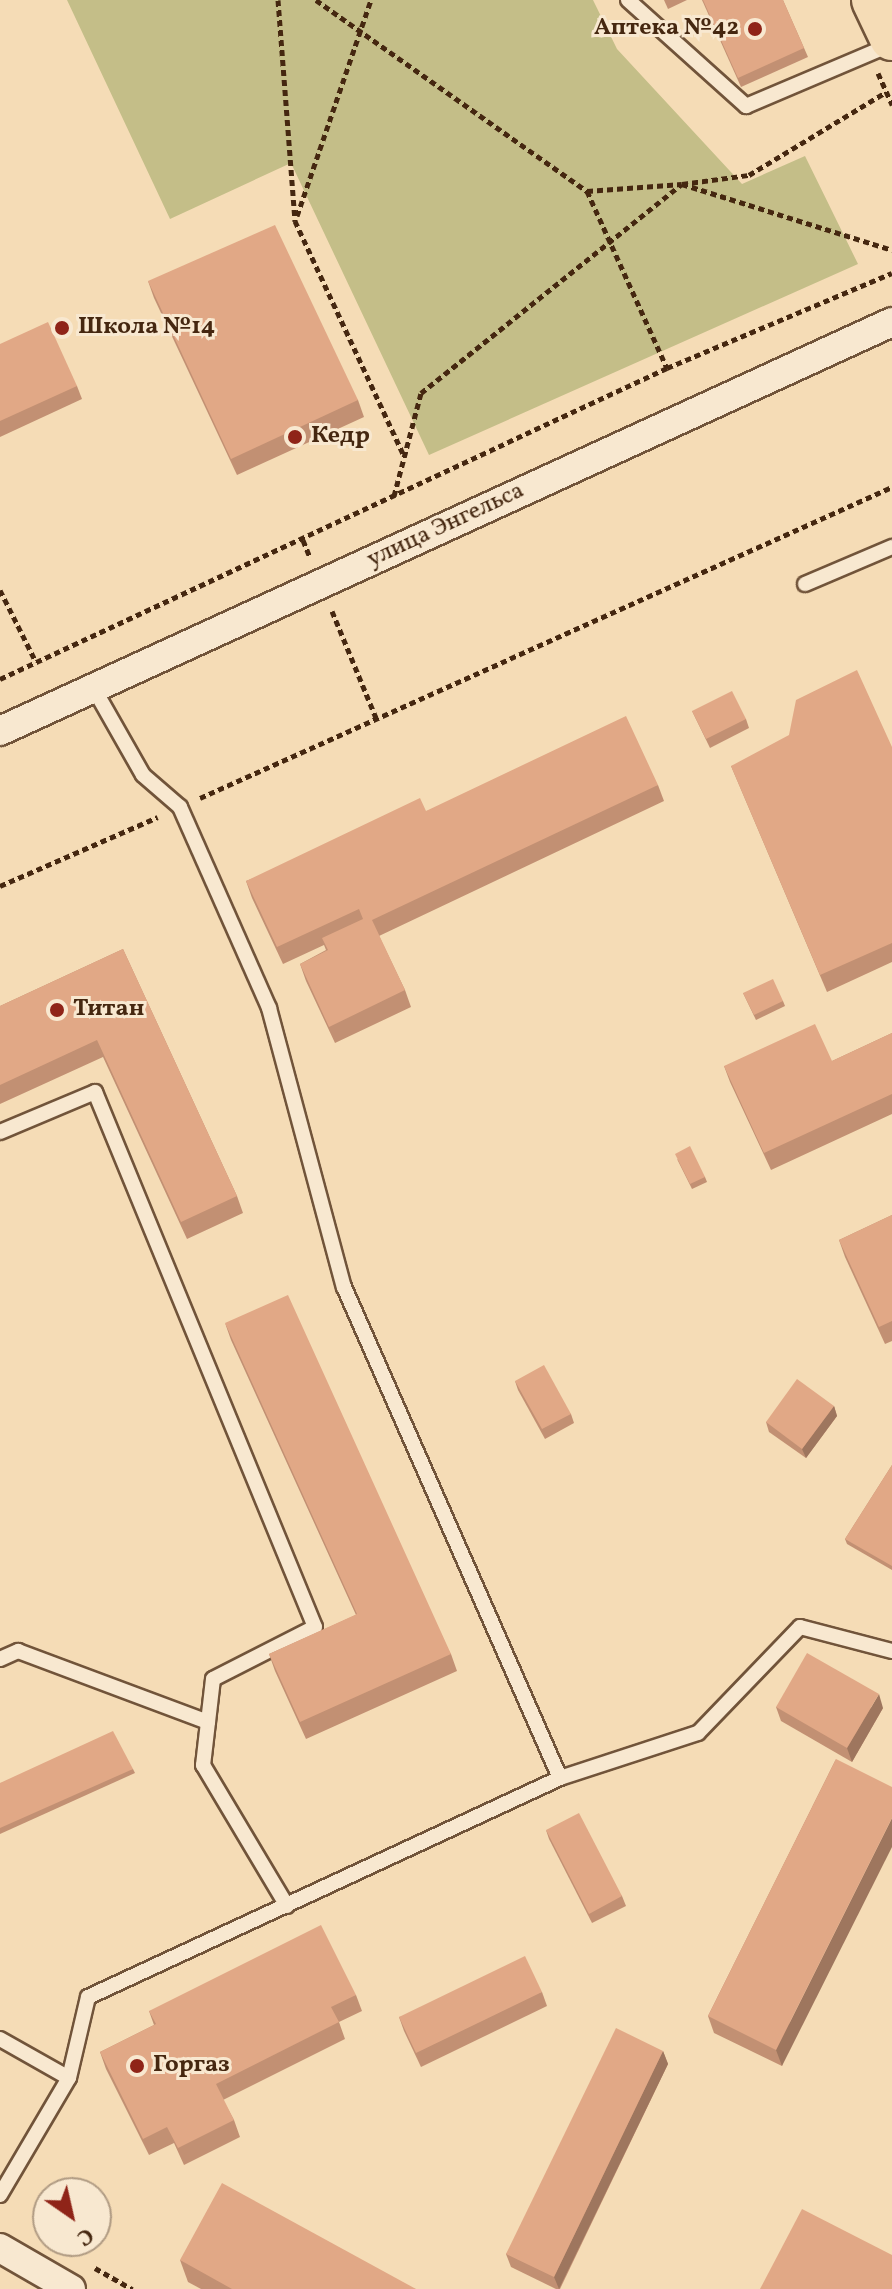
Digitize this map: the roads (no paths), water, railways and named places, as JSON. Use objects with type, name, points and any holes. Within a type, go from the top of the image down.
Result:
[{"type":"main road","points":[[874,0],[892,41]]},
{"type":"street","name":"улица Энгельса","points":[[0,731],[892,322]]},
{"type":"street","points":[[0,2248],[55,2285]]},
{"type":"lane","points":[[628,0],[746,106],[892,41]]},
{"type":"lane","points":[[805,584],[892,547]]},
{"type":"lane","points":[[93,687],[143,775],[180,807],[269,1008],[344,1287],[560,1778]]},
{"type":"lane","points":[[0,1132],[95,1092],[315,1627],[213,1679],[203,1765],[287,1906]]},
{"type":"lane","points":[[0,2195],[69,2078],[88,1997],[560,1778],[698,1733],[800,1627],[892,1651]]},
{"type":"lane","points":[[0,1659],[18,1651],[208,1722]]},
{"type":"lane","points":[[0,2039],[69,2078]]},
{"type":"place","name":"Аптека №42","points":[[755,29]]},
{"type":"place","name":"Школа №14","points":[[62,328]]},
{"type":"place","name":"Кедр","points":[[295,437]]},
{"type":"place","name":"Титан","points":[[57,1010]]},
{"type":"place","name":"Горгаз","points":[[137,2066]]}]
